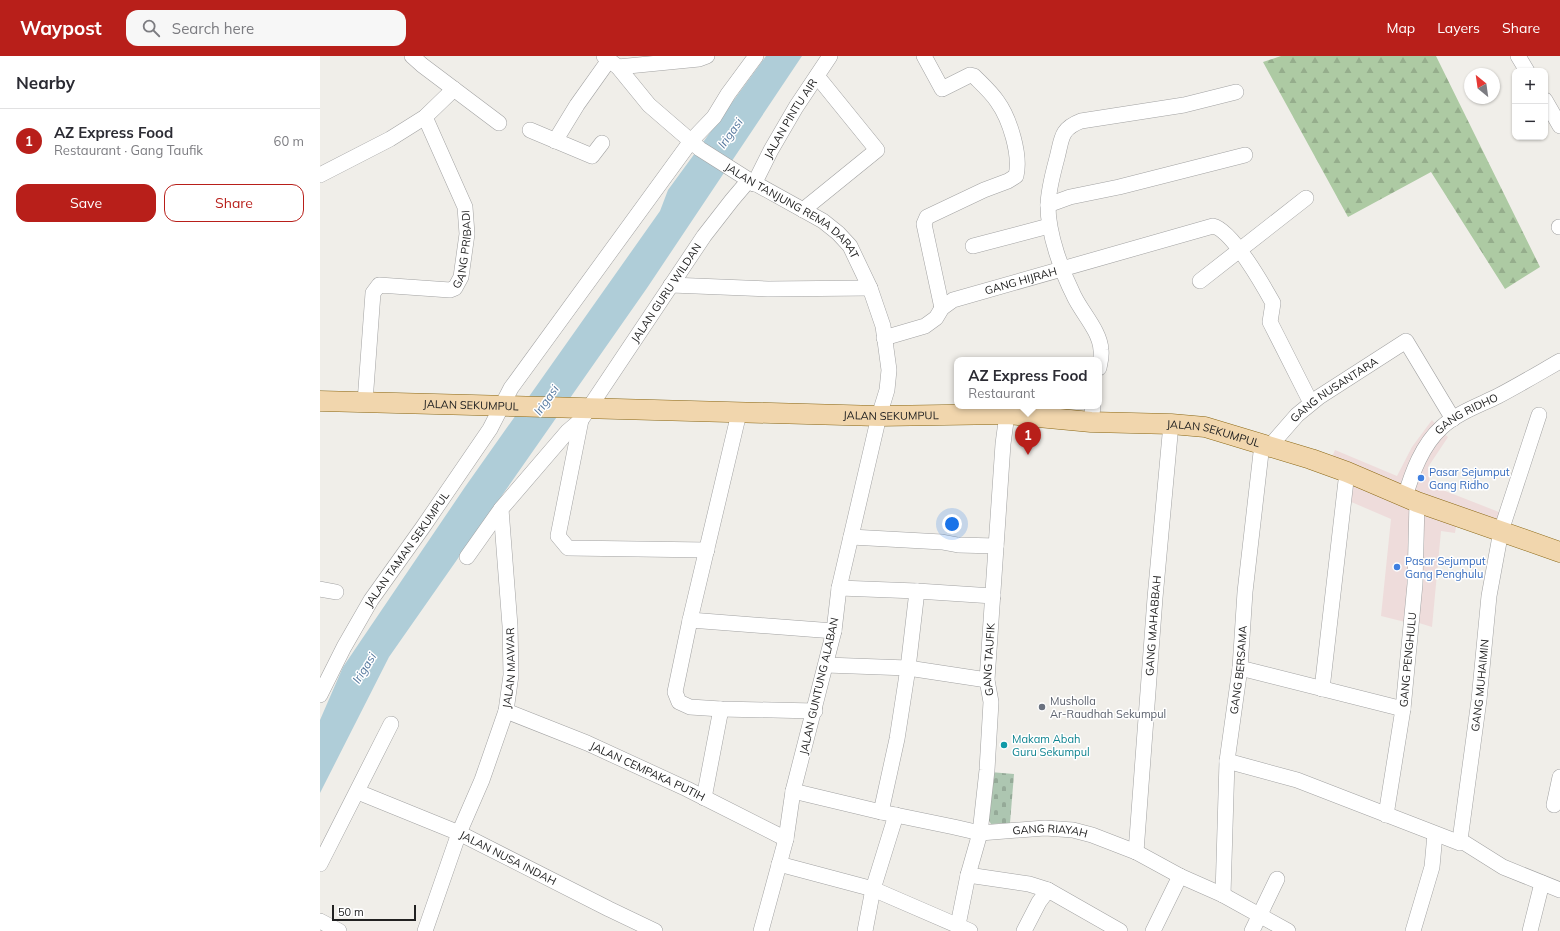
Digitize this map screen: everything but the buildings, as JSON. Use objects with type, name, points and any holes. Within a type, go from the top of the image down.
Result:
[{"type":"main road","name":"JALAN SEKUMPUL","points":[[320,401],[509,407],[579,412],[879,416],[1092,414],[1205,427],[1266,445],[1347,472],[1411,500],[1560,552]]},
{"type":"street","points":[[412,56],[422,66],[499,123]]},
{"type":"street","points":[[555,141],[577,105],[611,61],[699,59],[707,56]]},
{"type":"street","name":"JALAN TAMAN SEKUMPUL","points":[[320,695],[344,647],[371,600],[490,429],[509,407],[516,382],[696,145],[728,94],[756,56]]},
{"type":"street","name":"JALAN PINTU AIR","points":[[749,180],[771,150],[796,107],[830,56]]},
{"type":"street","points":[[924,56],[942,89],[970,75],[974,76],[998,102],[1006,116],[1016,149],[1016,176],[927,217],[925,220],[924,224],[942,308]]},
{"type":"street","points":[[1518,56],[1525,68]]},
{"type":"street","name":"JALAN TANJUNG REMA DARAT","points":[[611,61],[649,105],[696,145],[749,180],[823,221],[838,233],[850,246],[870,288],[883,326],[889,370],[887,390],[879,416]]},
{"type":"street","points":[[803,210],[877,150],[817,76]]},
{"type":"street","points":[[320,175],[390,139],[425,117],[454,90]]},
{"type":"street","points":[[1236,92],[1184,104],[1081,121],[1071,125],[1063,132],[1053,172],[1048,205],[1049,226],[1062,270],[1213,226],[1222,229],[1240,250],[1273,303],[1270,322],[1311,403]]},
{"type":"street","points":[[1547,104],[1560,126]]},
{"type":"street","name":"GANG PRIBADI","points":[[365,402],[373,293],[376,288],[379,285],[450,290],[455,288],[461,277],[467,234],[465,207],[425,117]]},
{"type":"street","points":[[530,130],[592,156],[602,143]]},
{"type":"street","points":[[1048,205],[1070,197],[1119,187],[1245,155]]},
{"type":"street","name":"JALAN GURU WILDAN","points":[[579,412],[671,285],[704,236],[749,180]]},
{"type":"street","points":[[1200,281],[1306,198]]},
{"type":"street","points":[[973,246],[1049,226]]},
{"type":"street","name":"GANG HIJRAH","points":[[884,338],[925,326],[936,318],[942,308],[953,300],[1062,270],[1074,297],[1096,332],[1102,351],[1101,357]]},
{"type":"street","points":[[671,285],[768,289],[870,288]]},
{"type":"street","name":"GANG NUSANTARA","points":[[1266,445],[1311,403],[1406,340],[1453,419]]},
{"type":"street","name":"GANG RIDHO","points":[[1411,500],[1414,470],[1436,433],[1453,419],[1514,388],[1560,361]]},
{"type":"street","points":[[1545,369],[1560,375]]},
{"type":"street","points":[[467,557],[501,509],[568,431],[579,412]]},
{"type":"street","points":[[579,412],[558,536],[568,548],[707,550]]},
{"type":"street","points":[[740,413],[690,620],[675,692],[679,702],[690,707],[815,711]]},
{"type":"street","name":"GANG TAUFIK","points":[[964,928],[968,875],[980,834],[987,770],[991,702],[987,680],[1003,444],[1007,414]]},
{"type":"street","name":"JALAN GUNTUNG ALABAN","points":[[761,931],[786,839],[793,791],[815,711],[834,631],[839,588],[879,416]]},
{"type":"street","name":"GANG MUHAIMIN","points":[[1460,840],[1479,700],[1489,596],[1501,531],[1539,416]]},
{"type":"street","name":"GANG MAHABBAH","points":[[1136,852],[1155,598],[1171,424]]},
{"type":"street","name":"GANG BERSAMA","points":[[1223,895],[1227,761],[1240,668],[1245,592],[1266,445]]},
{"type":"street","points":[[1322,689],[1347,472]]},
{"type":"street","name":"GANG PENGHULU","points":[[1386,815],[1403,708],[1415,584],[1411,500]]},
{"type":"street","name":"JALAN MAWAR","points":[[425,931],[459,833],[482,780],[506,711],[511,668],[508,595],[501,509]]},
{"type":"street","points":[[851,537],[942,542],[958,545],[996,546]]},
{"type":"street","points":[[839,588],[917,590],[993,596]]},
{"type":"street","points":[[320,589],[336,592]]},
{"type":"street","points":[[881,812],[897,739],[908,668],[917,590]]},
{"type":"street","points":[[690,620],[834,631]]},
{"type":"street","points":[[826,665],[908,668],[987,680]]},
{"type":"street","points":[[1240,668],[1403,708]]},
{"type":"street","points":[[704,798],[722,709]]},
{"type":"street","name":"JALAN CEMPAKA PUTIH","points":[[506,711],[586,743],[704,798],[786,839]]},
{"type":"street","points":[[320,864],[358,792],[391,724]]},
{"type":"street","points":[[1227,761],[1297,780],[1435,834],[1460,843],[1460,840],[1503,867],[1560,890]]},
{"type":"street","points":[[1554,805],[1560,777]]},
{"type":"street","name":"GANG RIAYAH","points":[[793,791],[980,834],[1045,828],[1073,830],[1092,835],[1136,852],[1180,876],[1223,895],[1288,931]]},
{"type":"street","name":"JALAN NUSA INDAH","points":[[358,792],[459,833],[608,909],[655,931]]},
{"type":"street","points":[[865,931],[873,889],[896,815]]},
{"type":"street","points":[[1413,931],[1432,868],[1435,834]]},
{"type":"street","points":[[779,864],[873,889],[964,928]]},
{"type":"street","points":[[968,875],[1029,884],[1048,890],[1120,931]]},
{"type":"street","points":[[1153,931],[1180,876]]},
{"type":"street","points":[[1252,931],[1277,879]]},
{"type":"street","points":[[1530,931],[1542,883]]},
{"type":"street","points":[[1024,931],[1039,902],[1048,890]]},
{"type":"street","points":[[322,925],[339,931]]},
{"type":"shaded area","name":"Pasar Sejumput Gang Ridho","points":[[1432,420],[1438,427],[1403,493],[1330,462],[1335,450],[1397,476],[1412,447]]},
{"type":"shaded area","name":"Pasar Sejumput Gang Ridho","points":[[1441,432],[1448,437],[1428,467],[1430,485],[1504,514],[1499,527],[1408,495]]},
{"type":"shaded area","name":"Pasar Sejumput Gang Penghulu","points":[[1350,478],[1414,505],[1405,622],[1381,616],[1391,519],[1349,501]]},
{"type":"shaded area","name":"Pasar Sejumput Gang Penghulu","points":[[1421,507],[1457,520],[1455,533],[1441,531],[1432,627],[1416,622]]},
{"type":"green space","points":[[1281,56],[1436,56],[1540,267],[1505,289],[1431,172],[1348,217],[1263,62]]},
{"type":"green space","points":[[990,772],[1014,774],[1010,823],[991,824],[988,819]]},
{"type":"water","name":"Irigasi","points":[[766,56],[802,56],[647,288],[389,657],[320,793],[320,720],[343,667],[465,487],[660,211],[668,190]]},
{"type":"place","name":"AZ Express Food","points":[[1028,455]]},
{"type":"place","name":"Pasar Sejumput Gang Ridho","points":[[1421,478]]},
{"type":"place","name":"Pasar Sejumput Gang Penghulu","points":[[1397,567]]},
{"type":"place","name":"Musholla Ar-Raudhah Sekumpul","points":[[1042,707]]},
{"type":"place","name":"Makam Abah Guru Sekumpul","points":[[1004,745]]}]
